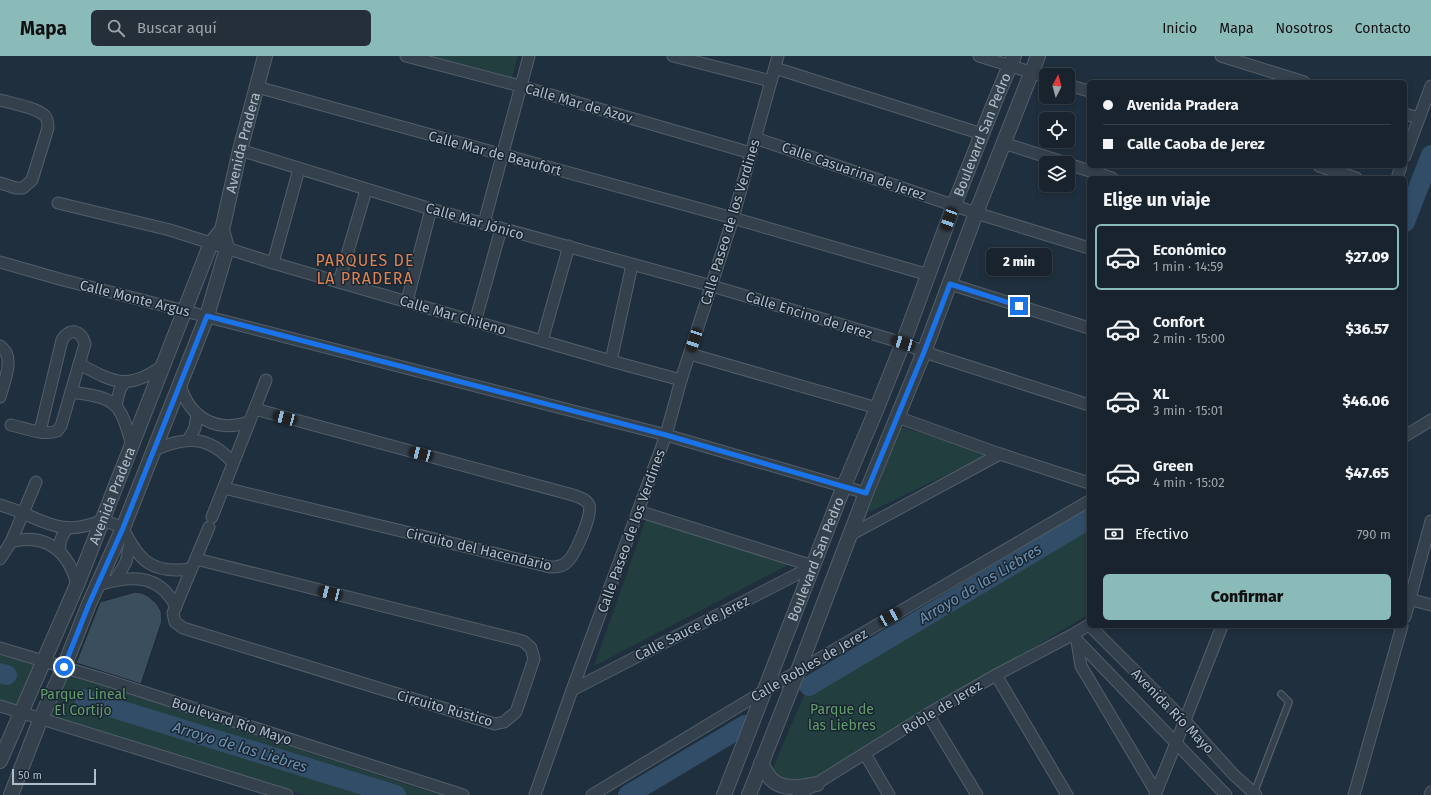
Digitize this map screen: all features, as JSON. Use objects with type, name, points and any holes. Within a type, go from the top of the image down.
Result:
[{"type":"street","name":"Avenida Pradera","points":[[0,761],[77,586],[211,243],[222,230],[240,150],[265,56]]},
{"type":"street","name":"Calle Mar de Azov","points":[[406,56],[520,86],[751,153]]},
{"type":"street","points":[[484,223],[529,56]]},
{"type":"street","points":[[673,56],[771,81]]},
{"type":"street","name":"Calle Paseo de los Verdines","points":[[535,795],[666,435],[681,380],[733,218],[778,56]]},
{"type":"street","points":[[979,56],[1012,61],[1031,73],[1039,76]]},
{"type":"street","name":"Boulevard San Pedro","points":[[761,763],[866,493],[924,352],[976,213],[1038,56]]},
{"type":"street","points":[[1221,56],[1298,80]]},
{"type":"street","name":"Boulevard San Pedro","points":[[724,795],[844,486],[903,343],[954,205],[1012,61]]},
{"type":"street","points":[[775,68],[982,134]]},
{"type":"street","points":[[1407,151],[1431,86]]},
{"type":"street","name":"Calle Mar de Beaufort","points":[[257,87],[502,156],[733,218],[929,275]]},
{"type":"street","points":[[1075,87],[1087,90]]},
{"type":"street","points":[[0,100],[38,111],[44,115],[47,120],[48,128],[32,180],[23,188],[16,188],[0,183]]},
{"type":"street","points":[[1407,115],[1419,118]]},
{"type":"street","name":"Calle Casuarina de Jerez","points":[[755,138],[976,213],[1087,247]]},
{"type":"street","points":[[1003,143],[1045,156]]},
{"type":"street","name":"Calle Mar Jónico","points":[[240,150],[431,209],[712,286]]},
{"type":"street","points":[[1075,166],[1106,176]]},
{"type":"street","points":[[1325,168],[1350,176]]},
{"type":"street","points":[[273,263],[299,169]]},
{"type":"street","points":[[339,282],[366,190]]},
{"type":"street","name":"Calle Mar Chileno","points":[[58,203],[170,230],[273,263],[681,380]]},
{"type":"street","points":[[407,302],[431,209]]},
{"type":"street","points":[[475,322],[501,229]]},
{"type":"street","name":"Avenida Pradera","points":[[14,793],[41,718],[123,528],[207,316],[227,248],[222,230]]},
{"type":"street","points":[[542,341],[569,246]]},
{"type":"street","name":"Calle Monte Argus","points":[[0,262],[63,280],[666,435],[866,493]]},
{"type":"street","points":[[611,361],[632,265]]},
{"type":"street","points":[[950,284],[1087,327]]},
{"type":"street","name":"Calle Encino de Jerez","points":[[712,286],[903,343],[924,352],[1087,403]]},
{"type":"street","points":[[11,425],[40,431],[52,433],[57,431],[71,392],[85,344],[81,334],[70,332],[66,334],[62,340],[40,431]]},
{"type":"street","points":[[0,346],[5,349],[8,357],[8,367],[0,397]]},
{"type":"street","points":[[690,354],[877,408]]},
{"type":"street","points":[[79,364],[104,377],[125,382],[149,376],[164,365]]},
{"type":"street","points":[[224,488],[266,380]]},
{"type":"street","points":[[116,406],[120,389],[125,382]]},
{"type":"street","points":[[180,385],[186,401],[197,414],[217,425],[233,426],[250,422]]},
{"type":"street","points":[[71,392],[99,396],[116,406],[127,425],[132,446]]},
{"type":"street","name":"Circuito del Hacendario","points":[[224,488],[550,567],[560,567],[567,562],[572,555],[588,520],[590,511],[589,505],[586,501],[573,495],[254,409]]},
{"type":"street","points":[[188,440],[195,428],[197,414]]},
{"type":"street","points":[[897,417],[1000,454],[1087,482]]},
{"type":"street","points":[[1407,435],[1431,420]]},
{"type":"street","points":[[154,450],[188,440],[206,442],[221,451],[233,463]]},
{"type":"street","points":[[850,535],[1000,454]]},
{"type":"street","points":[[0,559],[11,542],[36,482]]},
{"type":"street","name":"Circuito Rústico","points":[[123,528],[130,543],[137,552],[154,567],[163,570],[172,570],[194,564],[523,641],[531,648],[534,659],[516,712],[504,722],[495,724],[183,628],[175,622],[173,613],[194,564],[224,488]]},
{"type":"street","name":"Calle Robles de Jerez","points":[[592,795],[795,677],[1087,502]]},
{"type":"street","points":[[0,505],[23,513],[45,524],[56,527],[80,528],[103,520],[123,528]]},
{"type":"street","points":[[638,511],[813,566]]},
{"type":"street","points":[[1431,521],[1408,598],[1431,605]]},
{"type":"street","points":[[60,552],[60,539],[68,528]]},
{"type":"street","points":[[11,542],[24,539],[45,542],[60,552],[72,567],[77,586]]},
{"type":"street","points":[[116,580],[126,562],[130,543]]},
{"type":"street","name":"Calle Sauce de Jerez","points":[[572,690],[813,566]]},
{"type":"street","name":"Circuito Rústico","points":[[98,585],[116,580],[133,579],[150,581],[159,585],[166,591],[172,598],[176,607]]},
{"type":"street","name":"Roble de Jerez","points":[[799,795],[928,714],[996,675],[1074,638],[1087,627]]},
{"type":"street","name":"Avenida Río Mayo","points":[[1092,628],[1185,721],[1233,774],[1255,794]]},
{"type":"street","points":[[1155,793],[1221,628]]},
{"type":"street","points":[[1354,795],[1401,628]]},
{"type":"street","points":[[1074,638],[1082,666],[1155,793]]},
{"type":"street","name":"Avenida Río Mayo","points":[[1074,638],[1226,795]]},
{"type":"street","name":"Boulevard Río Mayo","points":[[0,648],[64,667],[463,795]]},
{"type":"street","points":[[996,675],[1067,795]]},
{"type":"street","points":[[0,706],[287,795]]},
{"type":"street","points":[[928,714],[977,795]]},
{"type":"street","points":[[865,754],[889,795]]},
{"type":"street","points":[[761,763],[771,780],[781,785],[795,788],[817,784]]},
{"type":"street","points":[[749,795],[761,763]]},
{"type":"lane","points":[[1255,794],[1289,702],[1281,694]]},
{"type":"green space","points":[[425,56],[518,56],[511,81]]},
{"type":"green space","points":[[901,427],[990,454],[867,513]]},
{"type":"green space","points":[[646,519],[792,563],[594,666]]},
{"type":"green space","name":"Parque de las Liebres","points":[[1087,525],[1087,615],[817,779],[793,784],[783,780],[772,770],[804,695]]},
{"type":"green space","name":"Parque Lineal El Cortijo","points":[[0,653],[37,664],[20,708],[0,701]]},
{"type":"green space","name":"Parque Lineal El Cortijo","points":[[66,673],[439,795],[303,795],[49,716]]},
{"type":"building","points":[[135,592],[148,596],[157,604],[161,611],[162,621],[141,684],[76,663],[100,602]]},
{"type":"waterway","name":"Arroyo de las Liebres","points":[[1407,217],[1431,155]]},
{"type":"waterway","name":"Arroyo de las Liebres","points":[[809,686],[1087,520]]},
{"type":"waterway","name":"Arroyo de las Liebres","points":[[0,673],[7,675]]},
{"type":"waterway","name":"Arroyo de las Liebres","points":[[84,699],[396,795]]},
{"type":"waterway","name":"Arroyo de las Liebres","points":[[628,795],[745,725]]},
{"type":"district","name":"PARQUES DE LA PRADERA","points":[[365,269]]},
{"type":"route","points":[[64,667],[89,604],[123,528],[207,316],[666,435],[866,493],[924,352],[950,284],[1019,306]]}]
